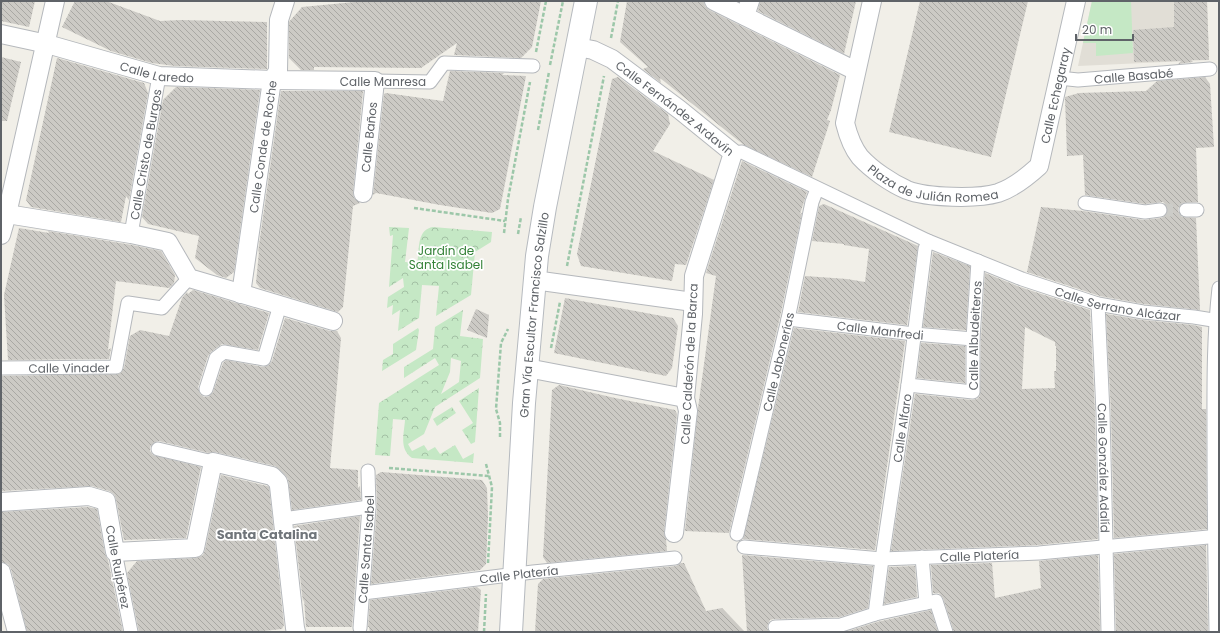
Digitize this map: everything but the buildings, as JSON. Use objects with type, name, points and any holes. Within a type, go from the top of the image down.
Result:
[{"type":"main road","name":"Gran Vía Escultor Francisco Salzillo","points":[[511,632],[514,574],[537,369],[534,280],[545,207],[586,1]]},
{"type":"street","points":[[1,235],[47,44],[55,1]]},
{"type":"street","name":"Calle Conde de Roche","points":[[241,294],[272,80],[278,71],[280,20],[286,1]]},
{"type":"street","points":[[714,1],[747,9],[856,71],[872,1]]},
{"type":"street","name":"Calle Echegaray","points":[[1039,166],[1076,1]]},
{"type":"street","name":"Calle Laredo","points":[[1,34],[47,44],[159,76],[272,80]]},
{"type":"street","name":"Calle Fernández Ardavín","points":[[576,47],[593,50],[608,57],[680,110],[733,153],[742,152],[928,241]]},
{"type":"street","name":"Calle Manresa","points":[[272,80],[430,82],[444,63],[533,66]]},
{"type":"street","name":"Calle Basabé","points":[[1059,78],[1078,80],[1210,69]]},
{"type":"street","name":"Plaza de Julián Romea","points":[[856,71],[845,123],[851,142],[860,157],[880,174],[908,190],[937,196],[960,197],[998,193],[1025,178],[1039,166]]},
{"type":"street","name":"Calle Cristo de Burgos","points":[[132,234],[159,76]]},
{"type":"street","name":"Calle Baños","points":[[363,193],[375,81]]},
{"type":"street","name":"Calle Calderón de la Barca","points":[[674,533],[688,411],[685,398],[692,327],[694,276],[733,153]]},
{"type":"street","name":"Calle Jabonerías","points":[[737,534],[788,320],[812,202],[817,189]]},
{"type":"street","points":[[1085,203],[1145,212],[1160,210]]},
{"type":"street","points":[[7,214],[132,234],[168,242],[189,278],[333,321]]},
{"type":"street","name":"Calle Serrano Alcázar","points":[[928,241],[1022,279],[1098,304],[1143,312],[1217,321]]},
{"type":"street","name":"Calle Alfaro","points":[[876,614],[882,559],[908,385],[925,249],[928,241]]},
{"type":"street","name":"Calle Albudeiteros","points":[[908,385],[973,392],[973,339],[978,261]]},
{"type":"street","name":"Calle Vinader","points":[[1,368],[116,367],[128,303],[162,308],[189,278]]},
{"type":"street","points":[[534,280],[693,302]]},
{"type":"street","points":[[1216,632],[1217,536],[1213,374],[1219,288]]},
{"type":"street","name":"Calle González Adalíd","points":[[1098,304],[1103,413],[1108,632]]},
{"type":"street","points":[[206,388],[216,358],[224,352],[264,359],[280,305]]},
{"type":"street","name":"Calle Manfredi","points":[[788,320],[973,339]]},
{"type":"street","points":[[537,369],[685,398]]},
{"type":"street","points":[[158,449],[272,476],[278,482],[296,630]]},
{"type":"street","points":[[115,552],[195,548],[213,462]]},
{"type":"street","name":"Calle Santa Isabel","points":[[360,628],[369,507],[368,471]]},
{"type":"street","name":"Calle Ruipérez","points":[[1,502],[89,496],[106,501],[130,632]]},
{"type":"street","points":[[282,519],[369,507]]},
{"type":"street","name":"Calle Platería","points":[[744,547],[882,559],[1000,555],[1217,536]]},
{"type":"street","points":[[922,557],[931,602],[946,632]]},
{"type":"street","name":"Calle Platería","points":[[363,593],[514,574],[675,558]]},
{"type":"street","points":[[1,572],[17,632]]},
{"type":"street","points":[[775,627],[841,625],[876,614],[931,602]]},
{"type":"path","points":[[504,233],[508,199],[546,1]]},
{"type":"path","points":[[537,369],[564,284],[618,1]]},
{"type":"path","points":[[414,208],[505,221]]},
{"type":"path","points":[[484,632],[492,487],[486,464]]},
{"type":"path","points":[[389,468],[489,476]]},
{"type":"shaded area","points":[[1092,1],[1207,1],[1209,60],[1078,66]]},
{"type":"green space","points":[[1092,1],[1131,1],[1133,53],[1096,56],[1096,43],[1083,43]]},
{"type":"green space","name":"Jardín de Santa Isabel","points":[[389,227],[409,228],[405,262],[417,263],[421,236],[428,229],[433,227],[492,232],[491,242],[475,252],[471,295],[436,316],[439,286],[422,285],[419,318],[398,331],[400,310],[392,315],[393,305],[387,308],[388,297],[404,287],[403,278],[389,287],[393,235],[390,236]]},
{"type":"green space","points":[[463,310],[460,336],[483,339],[480,378],[435,407],[424,434],[408,444],[412,451],[424,445],[428,451],[435,447],[440,454],[455,445],[463,459],[474,453],[473,463],[412,458],[405,450],[403,441],[405,420],[393,419],[390,456],[375,455],[379,403],[439,365],[435,358],[404,378],[404,367],[433,349],[435,327]],"holes":[[[451,358],[461,361],[459,382],[441,394],[450,372]]]},
{"type":"green space","points":[[418,328],[416,350],[382,371],[383,360],[393,354],[393,344]]},
{"type":"green space","points":[[479,388],[475,442],[471,444],[462,430],[473,423],[459,401]]},
{"type":"green space","points":[[452,407],[456,413],[437,426],[433,419]]},
{"type":"tunnel","points":[[1160,210],[1186,210]]},
{"type":"district","name":"Santa Catalina","points":[[267,534]]}]
